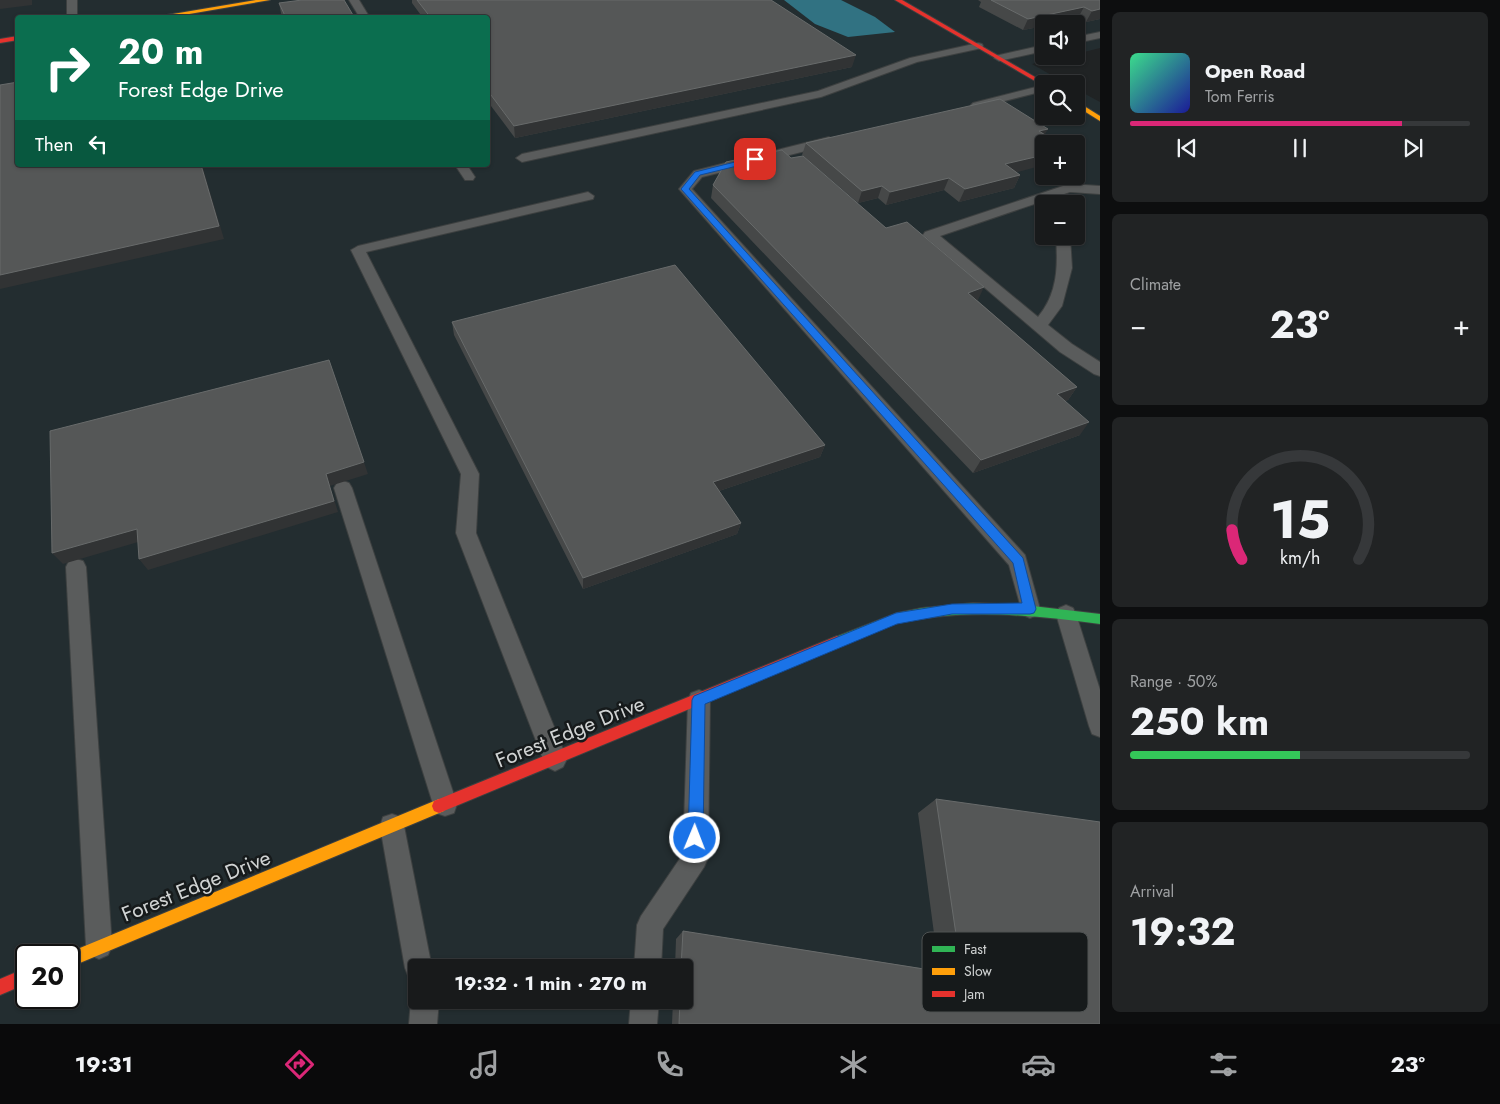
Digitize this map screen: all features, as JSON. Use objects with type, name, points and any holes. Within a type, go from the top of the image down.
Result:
[{"type":"street","points":[[171,15],[267,0]]},
{"type":"street","points":[[898,0],[1035,79]]},
{"type":"street","points":[[0,41],[15,38]]},
{"type":"street","points":[[1085,109],[1100,119]]},
{"type":"street","name":"Forest Edge Drive","points":[[80,954],[896,618],[952,609],[1030,609],[1100,620]]},
{"type":"street","points":[[0,987],[15,981]]},
{"type":"lane","points":[[72,0],[72,15]]},
{"type":"lane","points":[[354,0],[363,15]]},
{"type":"lane","points":[[1085,38],[1100,35]]},
{"type":"lane","points":[[522,158],[821,94],[914,60],[978,46]]},
{"type":"lane","points":[[999,58],[1035,50]]},
{"type":"lane","points":[[967,107],[1035,90]]},
{"type":"lane","points":[[842,138],[698,174],[685,189],[1018,561],[1030,609]]},
{"type":"lane","points":[[462,167],[469,177]]},
{"type":"lane","points":[[1058,195],[1069,188],[1100,190]]},
{"type":"lane","points":[[555,758],[466,533],[470,474],[358,250],[588,196]]},
{"type":"lane","points":[[1035,204],[930,235],[1066,348],[1100,370]]},
{"type":"lane","points":[[1040,326],[1055,306],[1065,268],[1064,245]]},
{"type":"lane","points":[[343,488],[446,804]]},
{"type":"lane","points":[[76,568],[99,946]]},
{"type":"lane","points":[[1066,614],[1100,726]]},
{"type":"lane","points":[[648,959],[650,925],[695,858],[699,700]]},
{"type":"lane","points":[[392,826],[417,959]]},
{"type":"lane","points":[[423,1024],[424,1009]]},
{"type":"lane","points":[[643,1024],[644,1009]]},
{"type":"shaded area","points":[[0,0],[1100,0],[1100,48],[1085,52],[1085,15],[1035,15],[1035,63],[1032,64],[1051,75],[1035,75],[1035,125],[1085,125],[1085,94],[1100,102],[1100,1024],[0,1024]]},
{"type":"water","points":[[784,0],[841,0],[875,17],[895,32],[848,37],[815,24]]},
{"type":"building","points":[[302,0],[344,0],[353,15],[285,15],[279,3]]},
{"type":"building","points":[[417,0],[771,0],[856,55],[514,126],[490,94],[490,15],[429,15]]},
{"type":"building","points":[[991,0],[1100,0],[1100,9],[1092,11],[1084,7],[1047,15],[1035,15],[1035,18],[1028,19]]},
{"type":"building","points":[[15,82],[15,167],[202,167],[219,226],[0,275],[0,85]]},
{"type":"building","points":[[1000,99],[1035,121],[1035,125],[1042,125],[1048,129],[1039,131],[1045,135],[1035,135],[1035,157],[1005,164],[1020,175],[965,189],[949,178],[890,192],[882,186],[862,191],[806,143]]},
{"type":"building","points":[[782,150],[791,158],[803,156],[886,228],[907,222],[984,287],[968,293],[1077,387],[1057,394],[1089,422],[981,460],[713,185],[726,162]]},
{"type":"building","points":[[675,265],[825,445],[713,482],[741,523],[583,578],[452,322]]},
{"type":"building","points":[[329,360],[364,462],[326,474],[334,501],[139,559],[137,529],[52,553],[50,431]]},
{"type":"building","points":[[936,799],[1100,822],[1100,1024],[679,1024],[680,1009],[693,1009],[693,959],[681,959],[683,931],[922,969],[922,1012],[1088,1012],[1088,932],[956,932]]},
{"type":"traffic: fast","points":[[837,642],[889,620],[948,610],[1024,610],[1100,619]]},
{"type":"traffic: slow","points":[[171,15],[267,0]]},
{"type":"traffic: slow","points":[[1085,109],[1100,119]]},
{"type":"traffic: slow","points":[[80,954],[439,806]]},
{"type":"traffic: jam","points":[[898,0],[1035,79]]},
{"type":"traffic: jam","points":[[0,41],[15,38]]},
{"type":"traffic: jam","points":[[439,806],[837,642]]},
{"type":"traffic: jam","points":[[0,987],[15,981]]},
{"type":"route","points":[[695,838],[699,700],[896,618],[952,609],[1030,609],[1018,561],[685,189],[698,174],[755,159]]}]
